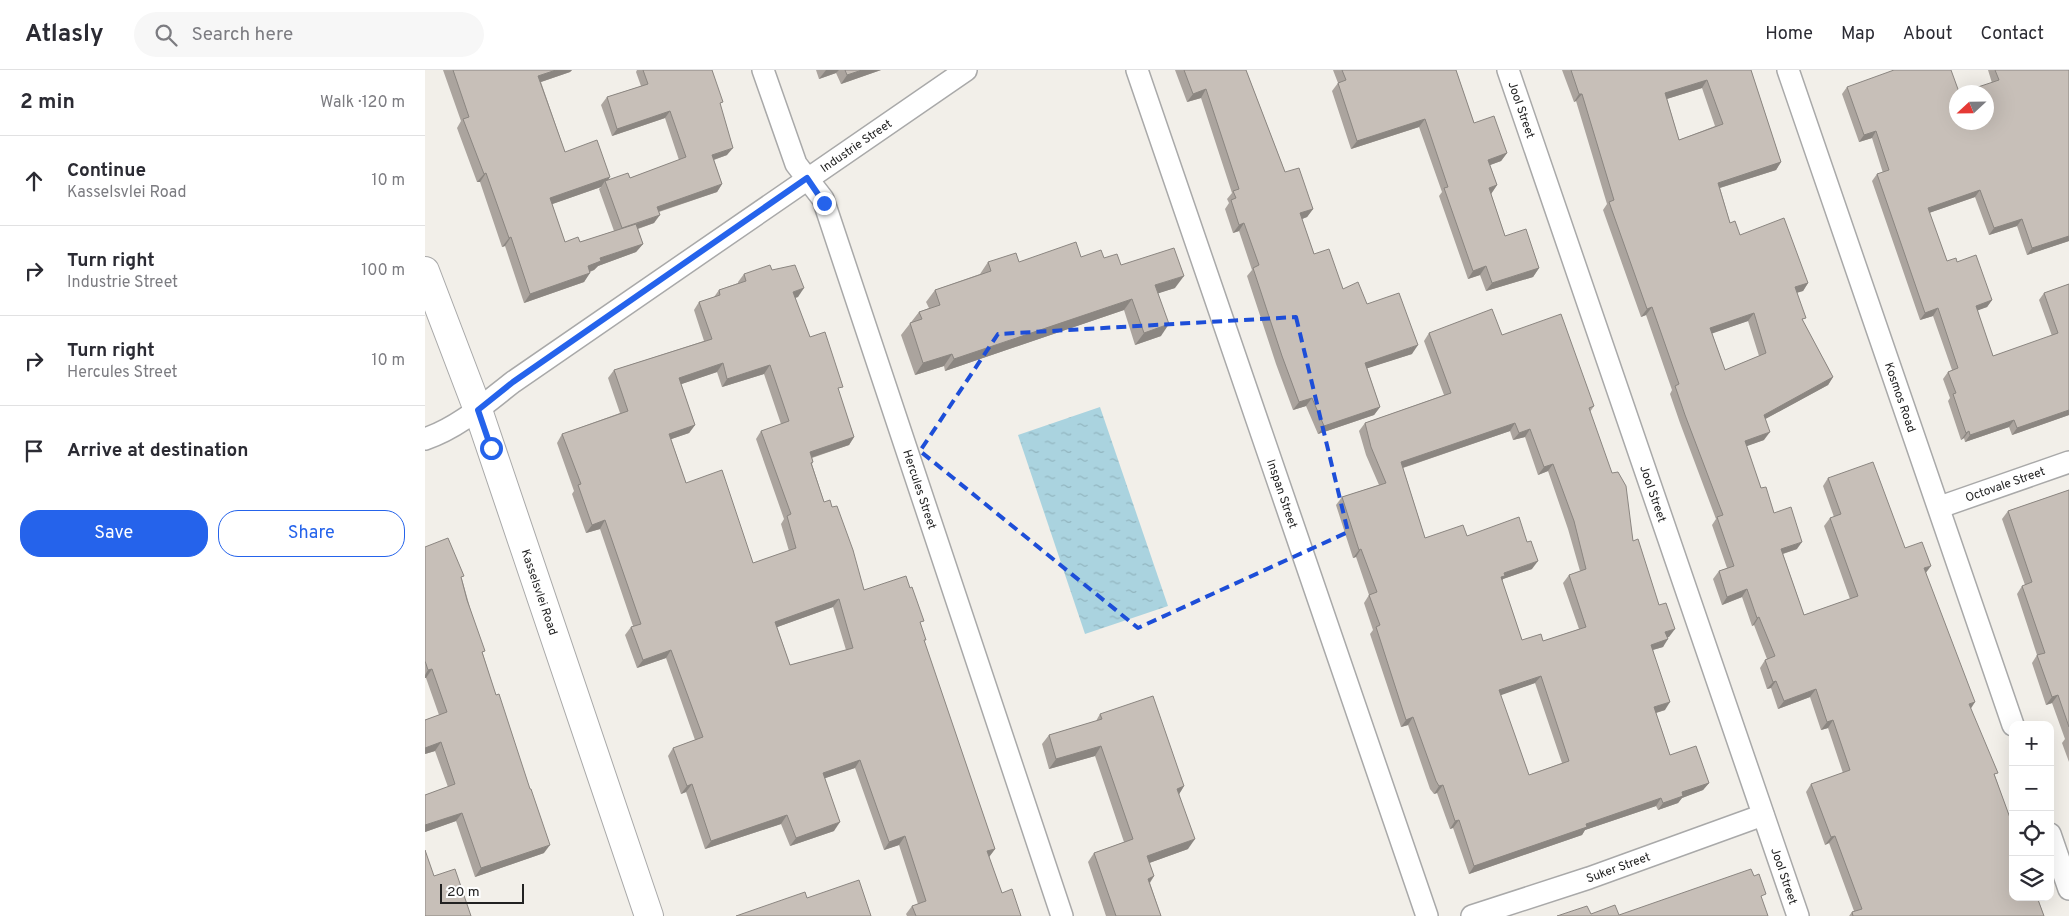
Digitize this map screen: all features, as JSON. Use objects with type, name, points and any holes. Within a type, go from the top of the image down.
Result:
[{"type":"street","name":"Hercules Street","points":[[763,70],[795,164],[823,199],[1062,916]]},
{"type":"street","name":"Industrie Street","points":[[425,439],[439,434],[478,410],[513,382],[966,70]]},
{"type":"street","name":"Inspan Street","points":[[1137,70],[1427,916]]},
{"type":"street","name":"Jool Street","points":[[1508,70],[1798,916]]},
{"type":"street","name":"Kosmos Road","points":[[1787,70],[1940,507],[2012,721]]},
{"type":"street","name":"Kasselsvlei Road","points":[[425,271],[478,410],[649,916]]},
{"type":"street","name":"Octovale Street","points":[[1940,507],[2069,462]]},
{"type":"street","name":"Suker Street","points":[[1472,916],[1589,878],[1763,815]]},
{"type":"street","points":[[2054,846],[2069,889]]},
{"type":"highlighted area","points":[[1296,317],[1348,532],[1138,628],[920,451],[998,334]]},
{"type":"water","points":[[1100,407],[1168,606],[1085,634],[1018,435]]},
{"type":"building","points":[[453,70],[556,70],[538,76],[565,152],[597,140],[610,177],[550,198],[565,242],[578,237],[580,242],[636,224],[643,244],[600,258],[601,261],[588,266],[590,273],[530,294],[511,237],[509,238],[486,173],[484,174],[463,119],[469,117]]},
{"type":"building","points":[[643,70],[712,70],[723,102],[720,103],[733,148],[712,155],[722,184],[657,207],[660,215],[622,228],[605,181],[628,173],[630,178],[686,157],[670,111],[617,129],[607,97],[648,84]]},
{"type":"building","points":[[845,70],[862,70],[847,75]]},
{"type":"building","points":[[1184,70],[1246,70],[1285,172],[1299,168],[1313,209],[1300,213],[1314,254],[1329,249],[1343,289],[1358,282],[1367,304],[1399,293],[1418,345],[1365,363],[1380,407],[1324,426],[1312,398],[1299,402],[1253,268],[1259,265],[1244,223],[1239,225],[1231,200],[1236,198],[1233,191],[1239,189],[1206,89],[1193,94]]},
{"type":"building","points":[[1342,70],[1456,70],[1474,123],[1494,116],[1507,153],[1488,160],[1497,185],[1489,188],[1505,236],[1526,229],[1539,268],[1492,283],[1486,266],[1473,271],[1444,188],[1448,187],[1425,119],[1357,141],[1338,83],[1346,80]]},
{"type":"building","points":[[1571,70],[1751,70],[1781,162],[1718,183],[1730,223],[1735,221],[1740,235],[1784,218],[1808,283],[1795,287],[1806,318],[1802,319],[1833,377],[1764,415],[1770,432],[1745,441],[1761,488],[1766,487],[1774,513],[1791,507],[1802,542],[1781,549],[1804,615],[1858,596],[1830,518],[1841,514],[1828,478],[1873,462],[1905,548],[1922,542],[1931,566],[1924,568],[1975,702],[1969,704],[1998,773],[1994,774],[2009,815],[2009,901],[2038,901],[2044,916],[1853,916],[1852,912],[1862,909],[1835,836],[1831,837],[1811,784],[1850,770],[1833,720],[1827,722],[1816,689],[1784,701],[1776,681],[1773,682],[1765,660],[1775,656],[1759,617],[1757,618],[1747,589],[1727,597],[1719,571],[1734,566],[1717,517],[1723,515],[1675,386],[1679,384],[1652,307],[1647,309],[1609,202],[1614,200],[1582,94],[1579,94]],"holes":[[[1707,80],[1723,124],[1679,140],[1665,93]],[[1754,313],[1766,353],[1725,370],[1710,328]]]},
{"type":"building","points":[[1894,70],[1951,70],[1956,85],[1949,85],[1949,130],[1994,130],[1994,85],[1984,85],[1999,80],[1995,70],[2069,70],[2069,236],[2032,248],[2022,219],[1994,228],[1980,190],[1928,208],[1947,261],[1956,258],[1957,262],[1976,255],[1992,300],[1976,306],[1993,356],[2058,333],[2044,293],[2069,284],[2069,410],[2017,428],[2014,420],[1970,435],[1969,431],[1966,433],[1953,394],[1956,393],[1948,372],[1958,368],[1938,308],[1925,313],[1877,174],[1889,170],[1876,131],[1864,135],[1847,87]]},
{"type":"building","points":[[1076,242],[1081,257],[1101,250],[1104,258],[1117,254],[1121,265],[1174,248],[1184,276],[1155,285],[1169,324],[1144,333],[1132,299],[954,359],[952,354],[923,363],[910,323],[922,319],[919,312],[940,305],[935,290],[991,271],[988,262],[1016,253],[1019,262]]},
{"type":"building","points":[[770,265],[772,270],[795,265],[804,288],[793,292],[810,337],[825,332],[843,387],[838,388],[854,437],[810,452],[813,462],[811,463],[824,502],[830,500],[832,507],[837,506],[853,550],[864,590],[906,576],[910,588],[912,587],[924,621],[920,622],[926,640],[924,640],[995,849],[987,851],[1002,893],[1012,889],[1021,916],[916,916],[912,906],[926,901],[905,836],[889,842],[860,760],[823,773],[840,822],[796,838],[787,815],[711,841],[692,784],[687,786],[673,748],[703,737],[671,650],[643,660],[631,627],[641,624],[605,520],[592,525],[578,485],[581,484],[562,434],[628,411],[614,370],[712,339],[699,302],[720,295],[719,290],[746,281],[744,274]],"holes":[[[723,363],[727,379],[770,365],[789,421],[761,431],[791,514],[787,516],[796,548],[753,563],[722,470],[686,483],[669,434],[695,425],[679,378]],[[839,599],[853,648],[790,665],[775,622]]]},
{"type":"building","points":[[1492,309],[1502,335],[1561,314],[1594,406],[1589,408],[1612,473],[1618,472],[1626,486],[1633,541],[1638,539],[1659,605],[1666,603],[1675,629],[1665,632],[1668,639],[1651,645],[1670,702],[1654,707],[1670,755],[1696,746],[1709,783],[1682,792],[1683,796],[1663,803],[1661,798],[1586,824],[1587,827],[1474,866],[1459,820],[1455,821],[1443,785],[1439,786],[1436,781],[1413,717],[1406,720],[1376,627],[1380,625],[1369,595],[1377,592],[1361,549],[1359,550],[1342,497],[1386,483],[1371,447],[1365,423],[1451,393],[1429,333]],"holes":[[[1515,423],[1519,433],[1530,429],[1544,467],[1553,464],[1574,521],[1586,569],[1569,575],[1586,627],[1543,641],[1541,634],[1522,640],[1501,577],[1505,576],[1504,573],[1538,561],[1531,541],[1527,542],[1519,517],[1467,536],[1463,525],[1425,538],[1401,462]],[[1541,676],[1569,761],[1529,775],[1499,690]]]},
{"type":"building","points":[[2069,490],[2069,727],[2058,695],[2052,697],[2037,655],[2045,653],[2022,586],[2032,582],[2008,511]]},
{"type":"building","points":[[448,538],[464,576],[461,577],[467,600],[485,651],[482,652],[496,695],[499,694],[550,845],[481,868],[462,813],[425,825],[425,795],[455,784],[441,742],[425,748],[425,720],[447,712],[432,669],[428,670],[425,661],[425,547]]},
{"type":"building","points":[[1153,696],[1184,786],[1177,789],[1195,839],[1147,856],[1154,876],[1148,879],[1161,916],[1116,916],[1094,853],[1133,839],[1101,746],[1056,759],[1049,735],[1102,719],[1100,714]]},
{"type":"building","points":[[425,850],[434,876],[455,869],[471,916],[425,916]]},
{"type":"building","points":[[1751,869],[1754,876],[1759,874],[1766,894],[1761,896],[1768,916],[1557,916],[1587,906],[1591,914],[1615,905],[1619,915]]},
{"type":"building","points":[[859,880],[871,916],[736,916],[805,892],[807,898]]},
{"type":"route","points":[[491,448],[478,410],[513,382],[807,178],[824,203]]}]
